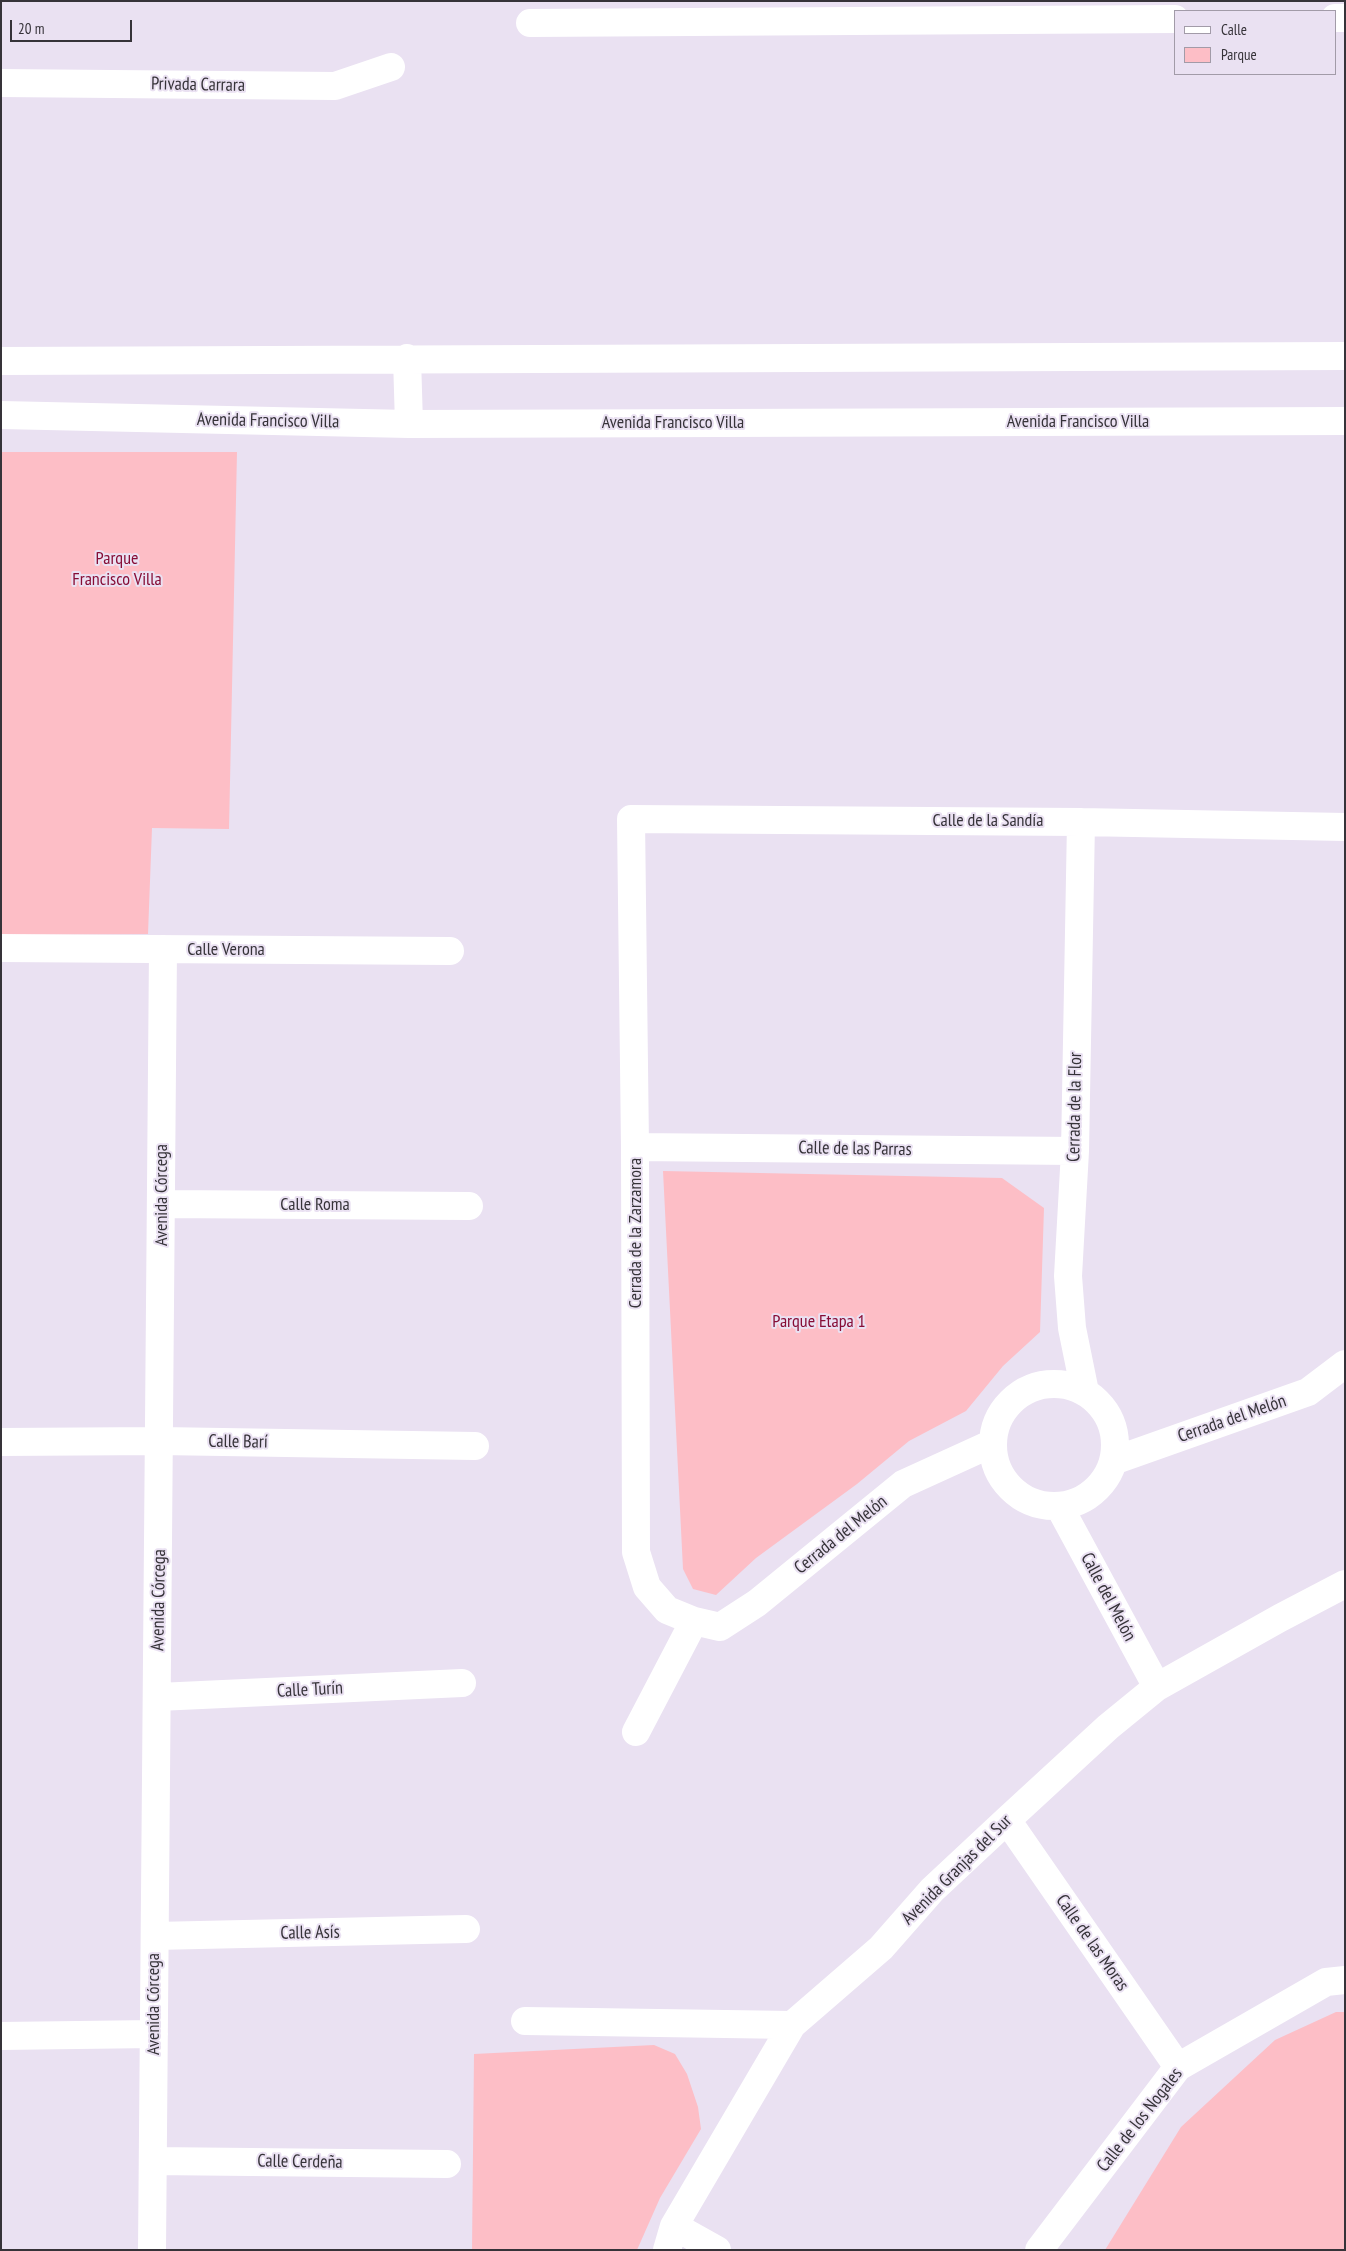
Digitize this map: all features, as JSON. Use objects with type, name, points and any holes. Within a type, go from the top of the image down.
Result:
[{"type":"street","points":[[530,23],[663,12],[1106,10],[1174,19]]},
{"type":"street","name":"Privada Carrara","points":[[1,83],[335,86],[391,67]]},
{"type":"street","points":[[1,361],[1345,356]]},
{"type":"street","points":[[407,358],[409,424]]},
{"type":"street","name":"Avenida Francisco Villa","points":[[1,415],[409,424],[1345,421]]},
{"type":"street","name":"Calle de la Sandía","points":[[631,819],[1081,822],[1345,827]]},
{"type":"street","name":"Cerrada de la Zarzamora","points":[[631,819],[636,1147],[636,1552],[647,1588],[667,1610],[694,1621]]},
{"type":"street","name":"Cerrada de la Flor","points":[[1081,822],[1074,1151],[1068,1276],[1072,1328],[1084,1392]]},
{"type":"street","name":"Calle Verona","points":[[1,948],[450,951]]},
{"type":"street","name":"Avenida Córcega","points":[[152,2250],[163,949]]},
{"type":"street","name":"Calle de las Parras","points":[[636,1147],[1074,1151]]},
{"type":"street","name":"Calle Roma","points":[[162,1204],[469,1206]]},
{"type":"street","name":"Cerrada del Melón","points":[[1113,1461],[1308,1392],[1345,1364]]},
{"type":"street","points":[[1044,1384],[1065,1385],[1084,1392],[1100,1405],[1110,1422],[1115,1442],[1113,1461],[1105,1478],[1093,1491],[1077,1502],[1059,1506],[1039,1504],[1020,1496],[1005,1482],[996,1464],[993,1443],[997,1423],[1008,1404],[1024,1392],[1044,1384]]},
{"type":"street","name":"Calle Barí","points":[[1,1442],[160,1441],[475,1446]]},
{"type":"street","name":"Cerrada del Melón","points":[[694,1621],[720,1627],[757,1603],[903,1484],[993,1443]]},
{"type":"street","name":"Calle del Melón","points":[[1059,1506],[1157,1687]]},
{"type":"street","name":"Avenida Granjas del Sur","points":[[670,2238],[792,2025],[882,1948],[932,1890],[1108,1727],[1157,1687],[1345,1584]]},
{"type":"street","points":[[636,1732],[694,1621]]},
{"type":"street","name":"Calle Turín","points":[[158,1697],[462,1683]]},
{"type":"street","name":"Calle de las Moras","points":[[1007,1820],[1178,2067]]},
{"type":"street","name":"Calle Asís","points":[[155,1936],[466,1929]]},
{"type":"street","name":"Calle de los Nogales","points":[[1040,2250],[1178,2067],[1326,1982],[1345,1980]]},
{"type":"street","points":[[525,2021],[792,2025]]},
{"type":"street","points":[[1,2036],[154,2034]]},
{"type":"street","name":"Calle Cerdeña","points":[[153,2160],[447,2164]]},
{"type":"street","points":[[670,2238],[717,2250]]},
{"type":"green space","name":"Parque Francisco Villa","points":[[1,452],[237,452],[229,829],[152,828],[148,934],[1,935]]},
{"type":"green space","name":"Parque Etapa 1","points":[[663,1171],[1002,1178],[1044,1208],[1040,1332],[1003,1366],[966,1411],[909,1441],[857,1484],[756,1558],[716,1595],[693,1589],[683,1569]]},
{"type":"green space","points":[[1336,2012],[1345,2012],[1345,2250],[1105,2250],[1181,2127],[1275,2040]]},
{"type":"green space","points":[[654,2045],[675,2054],[687,2074],[698,2107],[701,2129],[660,2198],[637,2250],[472,2250],[474,2054]]}]
